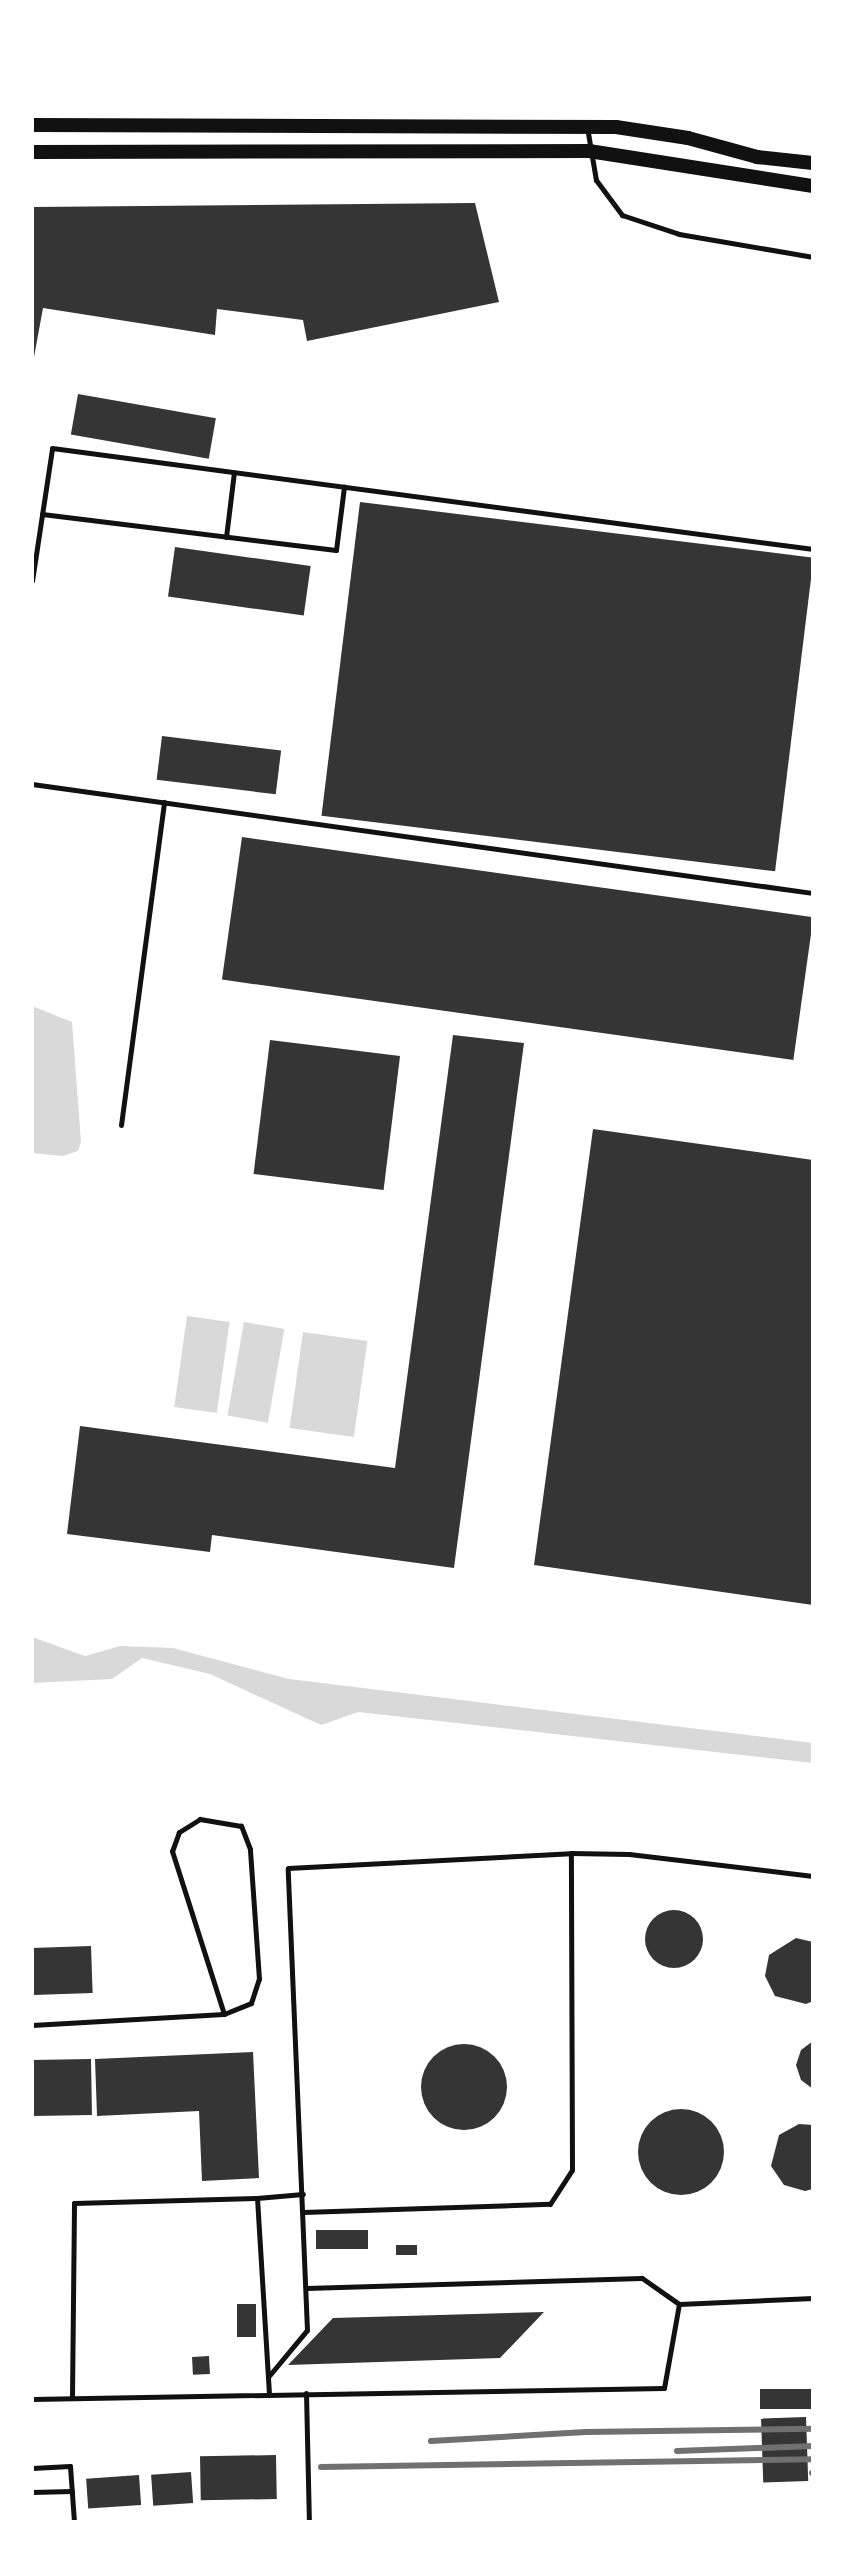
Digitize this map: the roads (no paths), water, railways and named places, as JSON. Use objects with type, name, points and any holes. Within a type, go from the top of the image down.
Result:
[{"type":"main road","points":[[32,125],[587,126],[688,138],[757,157],[813,163]]},
{"type":"main road","points":[[32,152],[589,151],[813,186]]},
{"type":"lane","points":[[587,126],[596,180],[622,215],[679,234],[813,257]]},
{"type":"lane","points":[[32,581],[52,448],[813,549]]},
{"type":"lane","points":[[226,537],[234,472]]},
{"type":"lane","points":[[42,514],[336,550],[344,487]]},
{"type":"lane","points":[[32,784],[813,893]]},
{"type":"lane","points":[[121,1125],[164,802]]},
{"type":"lane","points":[[32,2025],[224,2014],[251,2003],[259,1979],[250,1849],[241,1826],[200,1819],[179,1832],[172,1851],[224,2014]]},
{"type":"lane","points":[[303,2212],[550,2204],[572,2170],[571,1853]]},
{"type":"lane","points":[[268,2377],[307,2330],[288,1868],[571,1853],[629,1854],[813,1876]]},
{"type":"lane","points":[[72,2397],[74,2203],[303,2194]]},
{"type":"lane","points":[[257,2198],[269,2394]]},
{"type":"lane","points":[[306,2288],[642,2278],[679,2304],[813,2298]]},
{"type":"lane","points":[[32,2399],[664,2388],[679,2304]]},
{"type":"lane","points":[[306,2393],[309,2522]]},
{"type":"lane","points":[[32,2468],[70,2466],[74,2522]]},
{"type":"lane","points":[[32,2492],[72,2491]]},
{"type":"railway","points":[[431,2441],[586,2432],[813,2429]]},
{"type":"railway","points":[[677,2451],[813,2446]]},
{"type":"railway","points":[[321,2467],[813,2459]]}]
